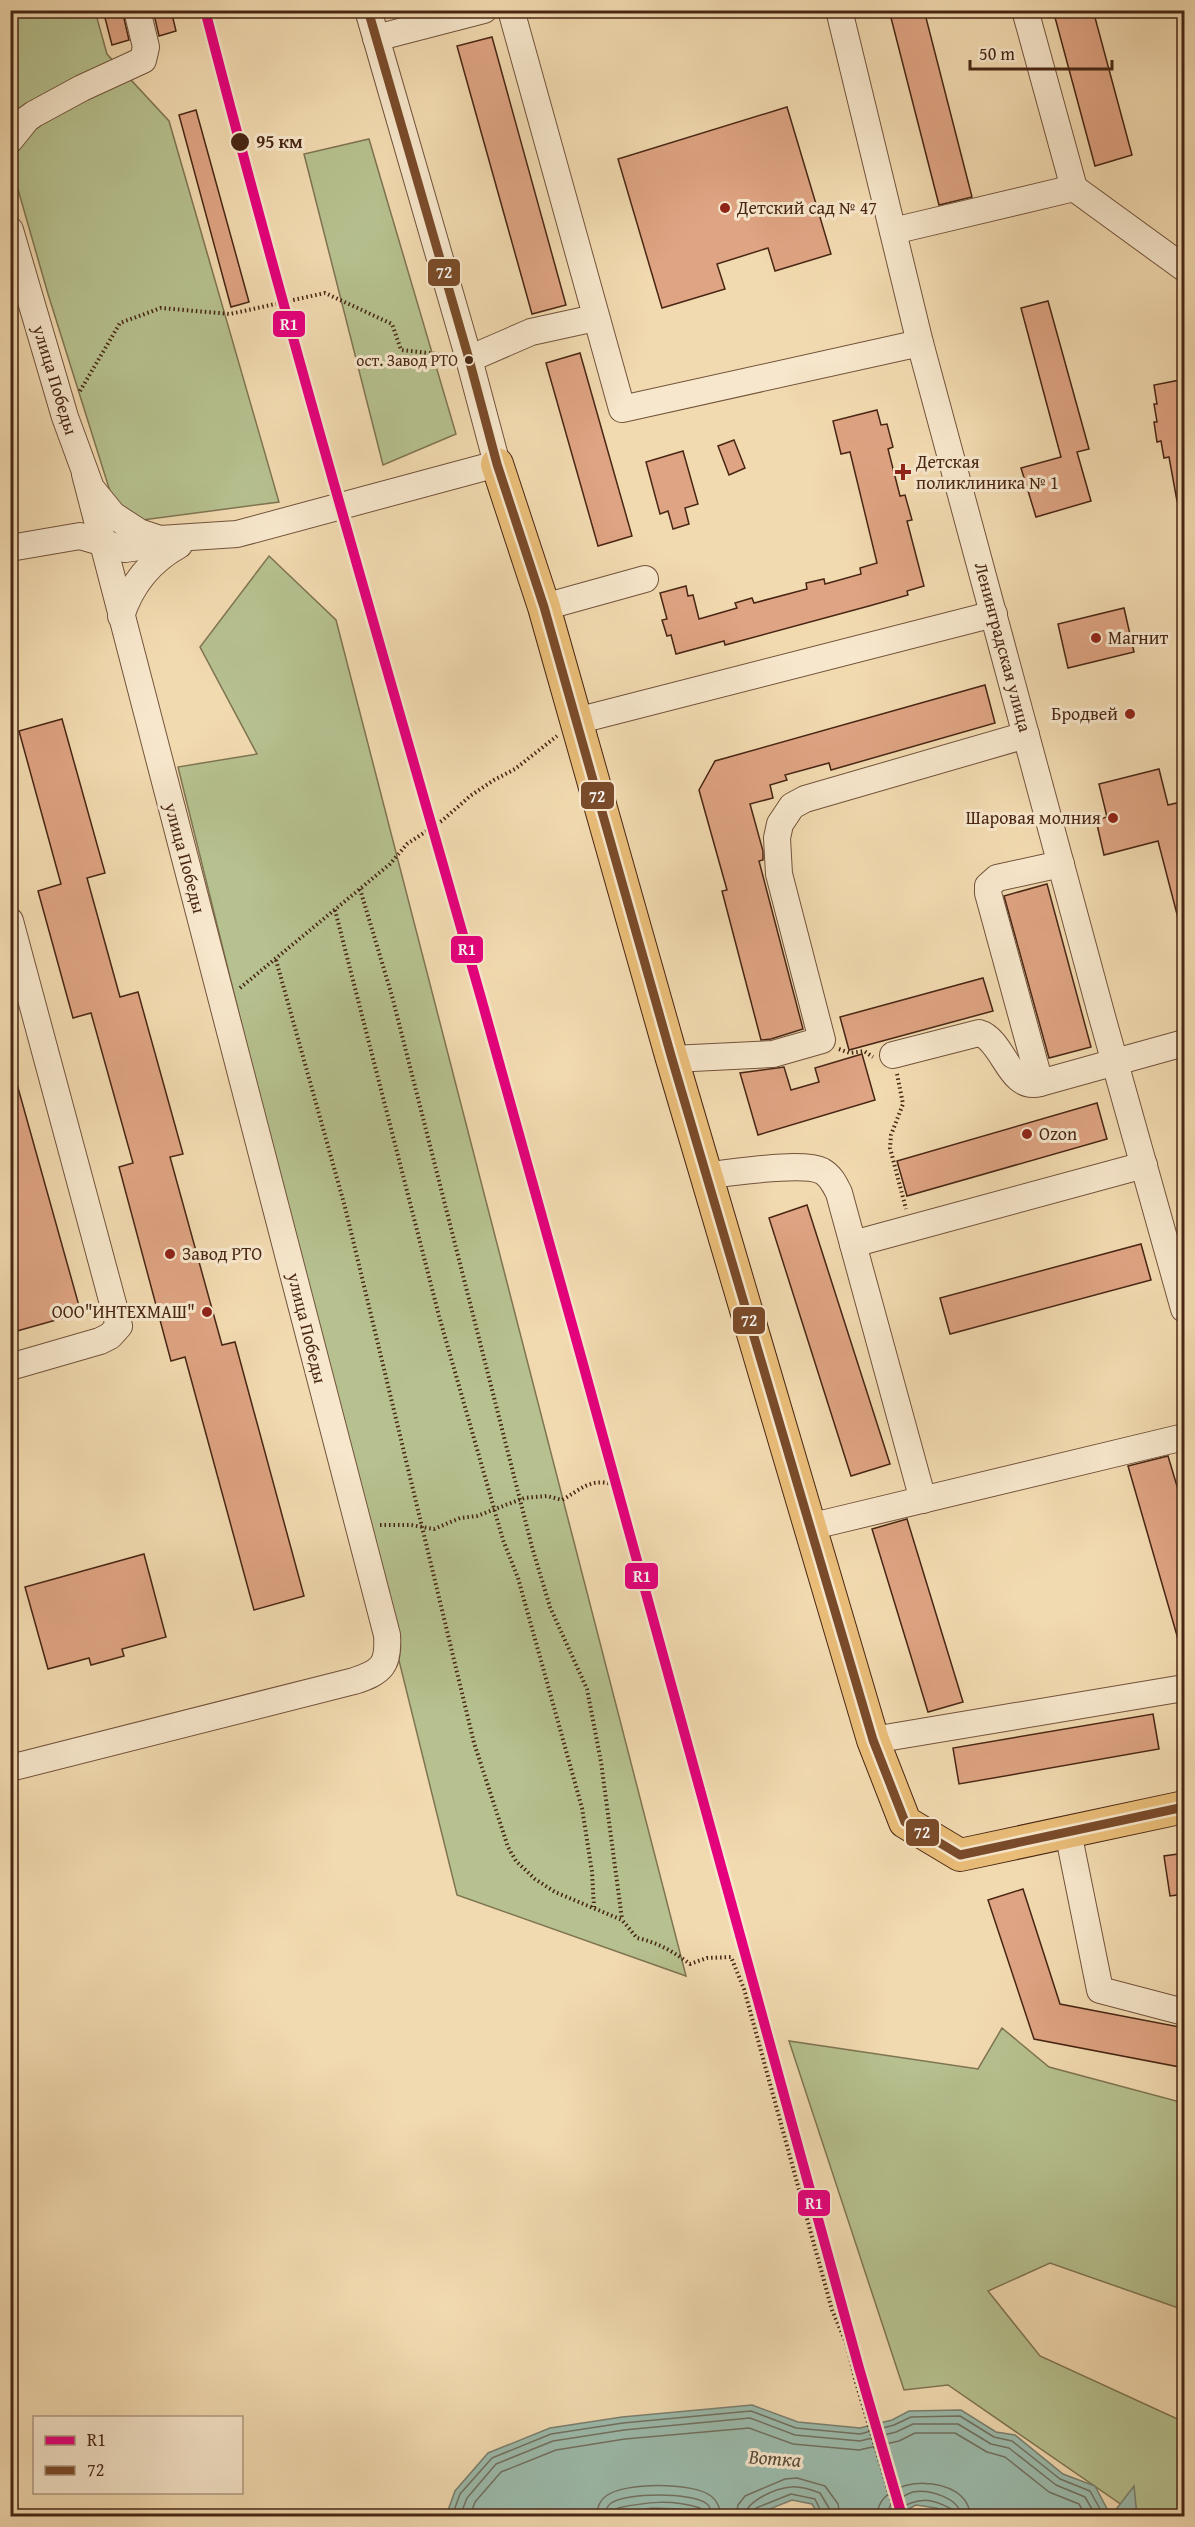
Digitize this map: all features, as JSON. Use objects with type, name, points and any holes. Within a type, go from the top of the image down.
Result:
[{"type":"main road","points":[[497,464],[544,608],[672,1059],[809,1527],[873,1740],[905,1822],[960,1855],[1185,1807]]},
{"type":"street","points":[[10,140],[22,124],[34,114],[82,88],[143,60],[146,47],[137,10]]},
{"type":"street","points":[[368,10],[497,464]]},
{"type":"street","points":[[376,38],[484,10]]},
{"type":"street","points":[[511,10],[622,409],[920,343]]},
{"type":"street","name":"Ленинградская улица","points":[[838,10],[920,343],[1115,1063],[1185,1309]]},
{"type":"street","points":[[1025,10],[1074,188],[1185,268]]},
{"type":"street","points":[[893,231],[1074,188]]},
{"type":"street","name":"улица Победы","points":[[10,292],[17,274],[12,236]]},
{"type":"street","name":"улица Победы","points":[[10,1768],[354,1681],[376,1673],[386,1658],[387,1635],[85,474],[65,417],[12,236]]},
{"type":"street","points":[[10,304],[26,308],[36,320]]},
{"type":"street","points":[[469,359],[531,332],[595,318]]},
{"type":"street","name":"улица Победы","points":[[85,474],[97,498],[126,525],[160,539],[189,539],[261,529],[497,464]]},
{"type":"street","points":[[10,548],[68,536],[80,536],[102,541],[115,547],[134,550],[189,539]]},
{"type":"street","name":"улица Победы","points":[[121,616],[134,587],[151,565],[169,550],[189,539]]},
{"type":"street","points":[[544,608],[645,579]]},
{"type":"street","points":[[578,727],[994,614]]},
{"type":"street","points":[[672,1059],[773,1054],[822,1040],[778,874],[777,838],[783,816],[792,806],[805,799],[1026,735]]},
{"type":"street","points":[[1040,1083],[988,894],[988,886],[997,878],[1061,864]]},
{"type":"street","points":[[10,921],[119,1326],[111,1336],[100,1341],[10,1367]]},
{"type":"street","points":[[893,1055],[972,1032],[979,1033],[994,1043],[1023,1083],[1033,1085],[1185,1043]]},
{"type":"street","points":[[853,1244],[1144,1165]]},
{"type":"street","points":[[707,1175],[813,1168],[824,1172],[833,1182],[839,1193],[923,1500]]},
{"type":"street","points":[[809,1527],[1185,1437]]},
{"type":"street","points":[[873,1740],[1185,1688]]},
{"type":"street","points":[[1068,1832],[1100,1990],[1185,2012]]},
{"type":"path","points":[[65,417],[120,322],[160,308],[230,314],[325,293],[392,324],[401,350],[469,359]]},
{"type":"path","points":[[222,1001],[276,960],[390,864],[407,844],[443,820],[470,796],[515,769],[558,735],[578,727]]},
{"type":"path","points":[[360,889],[392,996],[519,1499],[550,1607],[587,1689],[601,1762],[622,1920]]},
{"type":"path","points":[[335,910],[439,1316],[503,1540],[519,1578],[582,1808],[592,1872],[594,1907]]},
{"type":"path","points":[[276,960],[345,1207],[474,1743],[508,1847],[516,1861],[535,1879],[555,1892],[622,1920],[637,1938],[652,1941],[676,1953],[690,1964],[707,1958],[731,1958],[744,1989],[831,2310],[847,2345],[896,2517]]},
{"type":"path","points":[[822,1040],[846,1053],[864,1051],[878,1058],[893,1055],[903,1104],[891,1135],[890,1148],[911,1228]]},
{"type":"path","points":[[353,1506],[366,1519],[381,1525],[411,1525],[434,1529],[460,1518],[477,1516],[519,1499],[541,1496],[562,1500],[584,1485],[597,1481],[612,1484],[623,1503]]},
{"type":"green space","points":[[11,11],[95,11],[107,54],[169,121],[279,502],[120,523],[48,294],[11,165]]},
{"type":"green space","points":[[369,139],[456,434],[383,465],[304,154]]},
{"type":"green space","points":[[269,556],[336,620],[686,1976],[457,1895],[178,767],[257,754],[200,647]]},
{"type":"green space","points":[[1002,2028],[1049,2067],[1184,2103],[1184,2310],[1050,2263],[988,2291],[1040,2356],[1184,2422],[1184,2516],[1138,2516],[948,2385],[904,2390],[789,2041],[978,2069]]},
{"type":"water","name":"Вотка","points":[[752,2405],[798,2422],[860,2428],[892,2420],[909,2411],[961,2410],[996,2432],[1015,2435],[1063,2474],[1095,2486],[1111,2516],[953,2516],[936,2508],[916,2505],[895,2516],[819,2516],[812,2504],[792,2500],[752,2516],[708,2516],[680,2509],[652,2508],[609,2516],[446,2516],[455,2491],[488,2453],[550,2428],[622,2417]]},
{"type":"water","points":[[1134,2486],[1137,2516],[1111,2516]]},
{"type":"building","points":[[103,10],[122,10],[129,40],[112,45]]},
{"type":"building","points":[[153,10],[171,10],[176,31],[159,36]]},
{"type":"building","points":[[889,10],[924,10],[972,197],[939,205]]},
{"type":"building","points":[[1053,10],[1093,10],[1132,155],[1095,166]]},
{"type":"building","points":[[492,37],[566,305],[532,314],[457,46]]},
{"type":"building","name":"Детский сад № 47","points":[[787,107],[831,254],[775,271],[768,248],[717,264],[725,289],[662,308],[618,159]]},
{"type":"building","points":[[196,110],[249,302],[231,307],[179,115]]},
{"type":"building","points":[[1048,301],[1089,449],[1077,452],[1091,501],[1036,517],[1021,468],[1061,457],[1021,308]]},
{"type":"building","points":[[580,353],[632,536],[598,546],[546,363]]},
{"type":"building","points":[[1180,380],[1185,404],[1185,500],[1177,501],[1169,457],[1164,458],[1161,441],[1157,442],[1154,404],[1157,404],[1154,385]]},
{"type":"building","points":[[877,410],[881,425],[887,424],[893,447],[888,449],[900,496],[905,495],[912,520],[907,521],[924,586],[907,591],[908,595],[869,606],[725,645],[724,641],[676,654],[671,635],[667,636],[662,620],[667,619],[660,593],[686,586],[688,596],[693,595],[699,619],[737,608],[735,603],[752,598],[754,603],[807,589],[806,583],[824,579],[825,584],[861,574],[860,568],[877,563],[850,452],[841,454],[833,421]]},
{"type":"building","points":[[734,440],[745,468],[729,475],[718,446]]},
{"type":"building","points":[[683,451],[698,504],[685,508],[689,524],[673,529],[668,511],[660,514],[646,462]]},
{"type":"building","name":"Магнит","points":[[1124,608],[1134,652],[1068,668],[1058,624]]},
{"type":"building","points":[[985,685],[995,723],[831,770],[829,763],[785,775],[787,780],[770,785],[773,798],[750,804],[763,851],[763,860],[759,861],[803,1029],[761,1040],[722,891],[727,890],[699,790],[715,761]]},
{"type":"building","name":"Завод РТО","points":[[62,719],[105,873],[87,878],[120,997],[138,992],[183,1154],[170,1157],[222,1345],[235,1342],[304,1596],[254,1610],[185,1357],[171,1361],[119,1167],[133,1163],[91,1013],[73,1018],[38,891],[61,884],[19,731]]},
{"type":"building","points":[[1159,769],[1168,805],[1185,801],[1185,921],[1179,922],[1158,841],[1104,855],[1096,820],[1107,817],[1099,784]]},
{"type":"building","points":[[1047,884],[1091,1047],[1049,1058],[1004,896]]},
{"type":"building","points":[[983,978],[993,1011],[849,1050],[840,1017]]},
{"type":"building","points":[[862,1054],[875,1100],[758,1135],[740,1073],[784,1067],[791,1090],[819,1082],[815,1068]]},
{"type":"building","points":[[15,1077],[81,1313],[10,1333],[10,1078]]},
{"type":"building","points":[[1097,1103],[1107,1139],[907,1196],[897,1161]]},
{"type":"building","points":[[807,1205],[890,1464],[851,1476],[769,1218]]},
{"type":"building","points":[[1141,1244],[1151,1280],[950,1334],[940,1298]]},
{"type":"building","points":[[1168,1456],[1185,1513],[1185,1646],[1180,1646],[1128,1466]]},
{"type":"building","points":[[907,1519],[963,1702],[928,1712],[872,1529]]},
{"type":"building","points":[[144,1554],[166,1637],[122,1649],[124,1656],[91,1665],[89,1658],[48,1669],[25,1587]]},
{"type":"building","points":[[1153,1714],[1159,1749],[959,1784],[953,1748]]},
{"type":"building","points":[[1185,1853],[1185,1894],[1170,1896],[1164,1856]]},
{"type":"building","points":[[1023,1889],[1060,2004],[1185,2028],[1185,2068],[1034,2039],[988,1900]]},
{"type":"transit line","name":"R1","points":[[205,10],[306,384],[483,1005],[859,2368],[902,2516]]},
{"type":"transit line","name":"72","points":[[368,10],[497,464],[544,607],[672,1059],[873,1740],[905,1822],[960,1855],[1184,1807]]},
{"type":"place","name":"95 км","points":[[240,142]]},
{"type":"place","name":"Детский сад № 47","points":[[725,208]]},
{"type":"place","name":"ост. Завод РТО","points":[[469,360]]},
{"type":"place","name":"Детская поликлиника № 1","points":[[903,472]]},
{"type":"place","name":"Магнит","points":[[1096,638]]},
{"type":"place","name":"Бродвей","points":[[1130,714]]},
{"type":"place","name":"Шаровая молния","points":[[1113,818]]},
{"type":"place","name":"Ozon","points":[[1027,1134]]},
{"type":"place","name":"Завод РТО","points":[[170,1254]]},
{"type":"place","name":"ООО\"ИНТЕХМАШ\"","points":[[207,1312]]}]
